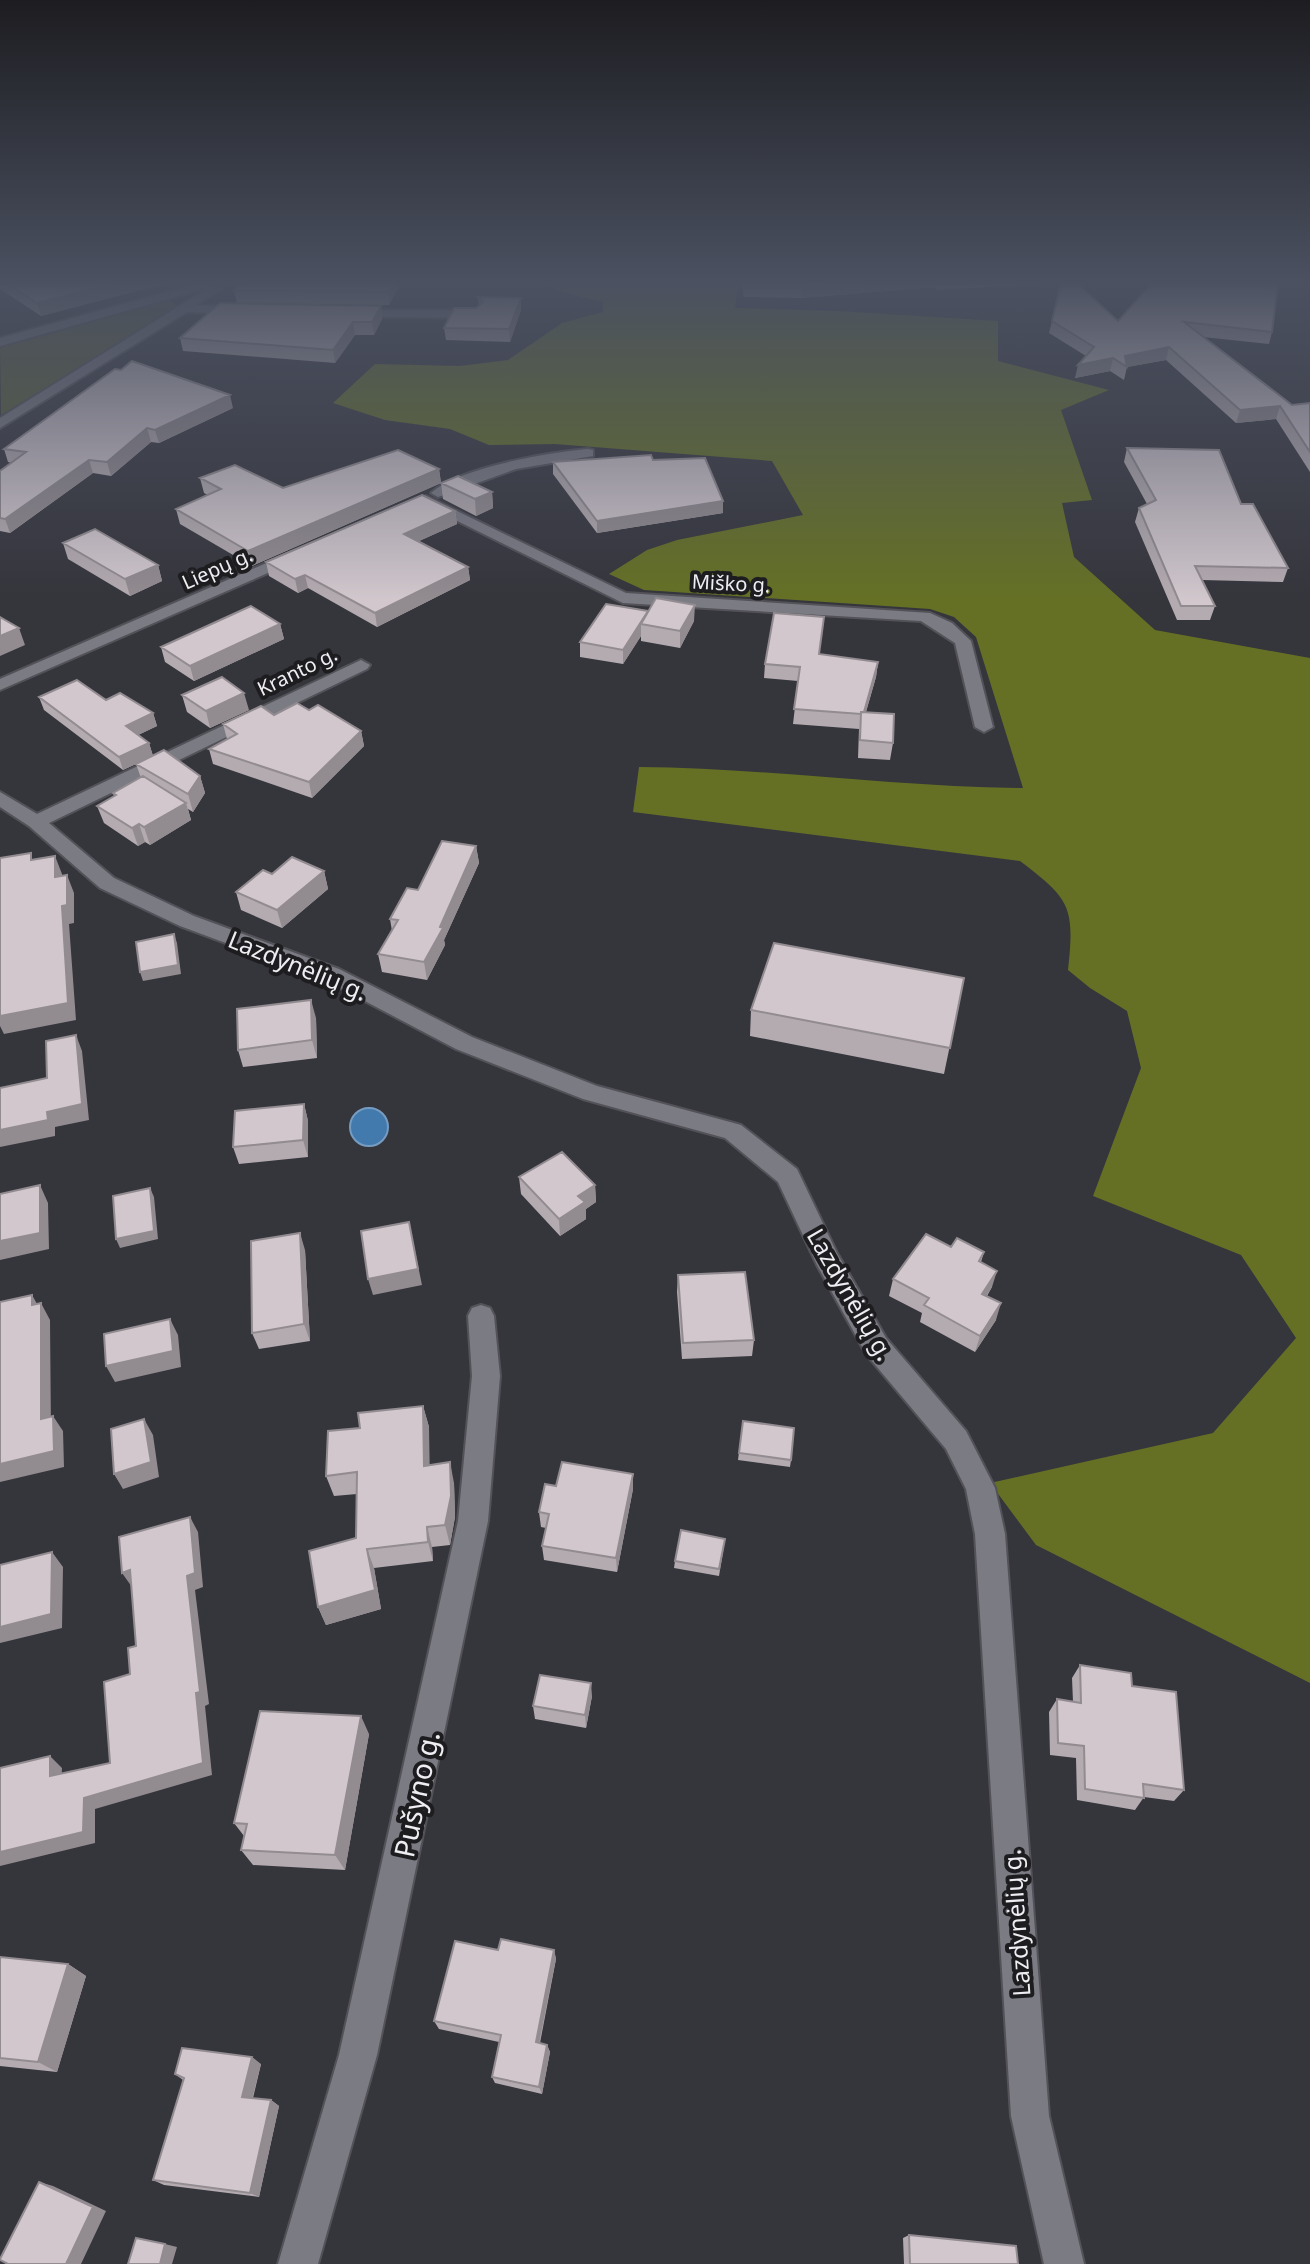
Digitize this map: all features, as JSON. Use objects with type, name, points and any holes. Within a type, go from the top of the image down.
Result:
[{"type":"street","points":[[0,424],[56,389]]},
{"type":"street","name":"Miško g.","points":[[588,453],[549,455],[518,461],[417,502],[623,598],[924,616],[946,627],[963,641],[984,727]]},
{"type":"street","name":"Liepų g.","points":[[0,685],[307,550]]},
{"type":"street","name":"Kranto g.","points":[[36,822],[361,665]]},
{"type":"street","name":"Lazdynėlių g.","points":[[0,798],[36,822],[107,883],[161,908],[331,974],[464,1043],[591,1093],[733,1131],[788,1176],[826,1258],[876,1346],[956,1440],[980,1488],[990,1534],[1030,2116],[1064,2264]]},
{"type":"street","name":"Pušyno g.","points":[[298,2264],[358,2055],[473,1521],[486,1376],[481,1316]]},
{"type":"green space","points":[[1,389],[44,389],[1,415]]},
{"type":"green space","points":[[348,389],[1109,390],[1061,410],[1092,500],[1062,503],[1074,557],[1155,630],[1310,658],[1310,1683],[1036,1545],[990,1483],[1213,1433],[1296,1338],[1241,1255],[1093,1196],[1141,1068],[1127,1011],[1068,970],[1069,917],[1059,895],[1020,861],[633,812],[639,767],[1023,788],[976,637],[954,617],[930,609],[644,590],[609,574],[647,550],[677,540],[803,515],[772,461],[555,444],[489,445],[450,429],[385,420],[333,403]]},
{"type":"water","points":[[369,1108],[383,1113],[388,1127],[383,1141],[369,1146],[355,1141],[350,1127],[355,1113]]},
{"type":"building","points":[[88,389],[212,389],[230,395],[155,430],[147,428],[107,462],[89,460],[5,519],[0,518],[0,471],[26,452],[4,449]]},
{"type":"building","points":[[1216,389],[1271,389],[1292,405],[1310,403],[1310,452],[1280,406],[1240,410]]},
{"type":"building","points":[[1127,448],[1219,450],[1241,504],[1253,504],[1288,568],[1195,566],[1215,606],[1181,606],[1139,508],[1156,500]]},
{"type":"building","points":[[398,450],[439,469],[248,551],[176,509],[221,489],[200,478],[235,465],[283,488]]},
{"type":"building","points":[[651,455],[653,460],[705,458],[723,501],[597,521],[553,462]]},
{"type":"building","points":[[458,476],[492,492],[475,499],[441,483]]},
{"type":"building","points":[[422,495],[455,511],[404,534],[468,567],[375,613],[305,575],[295,579],[266,562]]},
{"type":"building","points":[[95,529],[158,565],[125,579],[63,543]]},
{"type":"building","points":[[656,598],[695,605],[680,631],[641,624]]},
{"type":"building","points":[[606,604],[648,611],[623,650],[580,642]]},
{"type":"building","points":[[251,606],[280,624],[190,666],[161,647]]},
{"type":"building","points":[[774,613],[824,617],[819,654],[878,662],[864,712],[794,709],[800,667],[765,664]]},
{"type":"building","points":[[0,617],[19,628],[0,636]]},
{"type":"building","points":[[222,677],[244,693],[206,711],[182,695]]},
{"type":"building","points":[[77,680],[106,700],[120,693],[153,713],[126,726],[149,743],[119,757],[39,697]]},
{"type":"building","points":[[297,703],[309,710],[318,705],[361,731],[309,782],[209,749],[237,734],[223,724],[261,706],[274,715]]},
{"type":"building","points":[[861,712],[894,714],[893,743],[860,740]]},
{"type":"building","points":[[164,750],[200,776],[188,794],[136,764]]},
{"type":"building","points":[[143,776],[186,803],[144,827],[139,824],[132,828],[97,806],[116,795],[113,793]]},
{"type":"building","points":[[442,841],[476,846],[440,927],[443,928],[424,962],[378,954],[398,920],[390,919],[407,888],[418,890]]},
{"type":"building","points":[[31,853],[31,860],[55,856],[55,877],[67,875],[67,905],[62,906],[68,1003],[0,1016],[0,858]]},
{"type":"building","points":[[292,857],[324,871],[277,910],[236,892],[263,870],[272,874]]},
{"type":"building","points":[[174,934],[178,965],[140,972],[136,942]]},
{"type":"building","points":[[774,943],[964,978],[950,1048],[751,1010]]},
{"type":"building","points":[[311,1000],[312,1040],[238,1050],[237,1009]]},
{"type":"building","points":[[76,1035],[82,1104],[47,1112],[48,1120],[0,1130],[0,1088],[47,1078],[46,1041]]},
{"type":"building","points":[[304,1104],[303,1140],[233,1147],[235,1111]]},
{"type":"building","points":[[562,1152],[595,1185],[578,1196],[585,1202],[559,1219],[519,1177]]},
{"type":"building","points":[[40,1185],[40,1233],[0,1241],[0,1194]]},
{"type":"building","points":[[150,1188],[154,1231],[116,1239],[113,1196]]},
{"type":"building","points":[[409,1222],[418,1269],[368,1279],[361,1231]]},
{"type":"building","points":[[300,1233],[304,1324],[252,1333],[251,1241]]},
{"type":"building","points":[[926,1234],[951,1247],[957,1238],[984,1252],[979,1261],[997,1271],[982,1294],[1001,1303],[980,1336],[924,1305],[929,1298],[893,1279]]},
{"type":"building","points":[[745,1272],[754,1340],[683,1343],[678,1275]]},
{"type":"building","points":[[32,1295],[32,1305],[41,1303],[41,1419],[53,1416],[54,1451],[0,1464],[0,1302]]},
{"type":"building","points":[[170,1319],[173,1351],[106,1366],[104,1334]]},
{"type":"building","points":[[423,1406],[424,1466],[450,1462],[451,1496],[445,1525],[427,1527],[428,1542],[367,1549],[375,1590],[318,1607],[309,1551],[356,1538],[357,1472],[326,1476],[328,1431],[360,1428],[358,1413]]},
{"type":"building","points":[[144,1419],[151,1462],[114,1474],[111,1429]]},
{"type":"building","points":[[743,1421],[794,1428],[791,1460],[739,1453]]},
{"type":"building","points":[[562,1462],[633,1474],[616,1558],[542,1546],[549,1514],[539,1512],[545,1484],[556,1486]]},
{"type":"building","points":[[190,1517],[195,1573],[187,1576],[200,1692],[196,1693],[203,1763],[84,1798],[83,1832],[0,1852],[0,1768],[50,1756],[50,1776],[110,1763],[104,1682],[130,1674],[128,1648],[136,1646],[130,1570],[122,1573],[119,1537]]},
{"type":"building","points":[[681,1530],[725,1539],[719,1569],[675,1561]]},
{"type":"building","points":[[52,1552],[51,1614],[0,1627],[0,1565]]},
{"type":"building","points":[[1080,1665],[1131,1673],[1132,1686],[1176,1692],[1184,1790],[1143,1784],[1144,1798],[1085,1789],[1084,1746],[1058,1743],[1057,1699],[1081,1703]]},
{"type":"building","points":[[540,1675],[591,1683],[585,1715],[533,1706]]},
{"type":"building","points":[[260,1711],[361,1716],[335,1855],[241,1850],[247,1824],[234,1823]]},
{"type":"building","points":[[501,1939],[554,1950],[536,2042],[547,2045],[539,2087],[492,2077],[501,2035],[434,2021],[455,1941],[498,1950]]},
{"type":"building","points":[[0,1957],[68,1964],[38,2062],[0,2058]]},
{"type":"building","points":[[182,2048],[252,2057],[242,2097],[271,2100],[250,2193],[153,2180],[184,2078],[175,2074]]},
{"type":"building","points":[[39,2182],[93,2207],[66,2264],[8,2264],[0,2259]]},
{"type":"building","points":[[909,2235],[1016,2246],[1018,2264],[910,2264]]},
{"type":"building","points":[[136,2238],[165,2244],[160,2264],[128,2264]]}]
